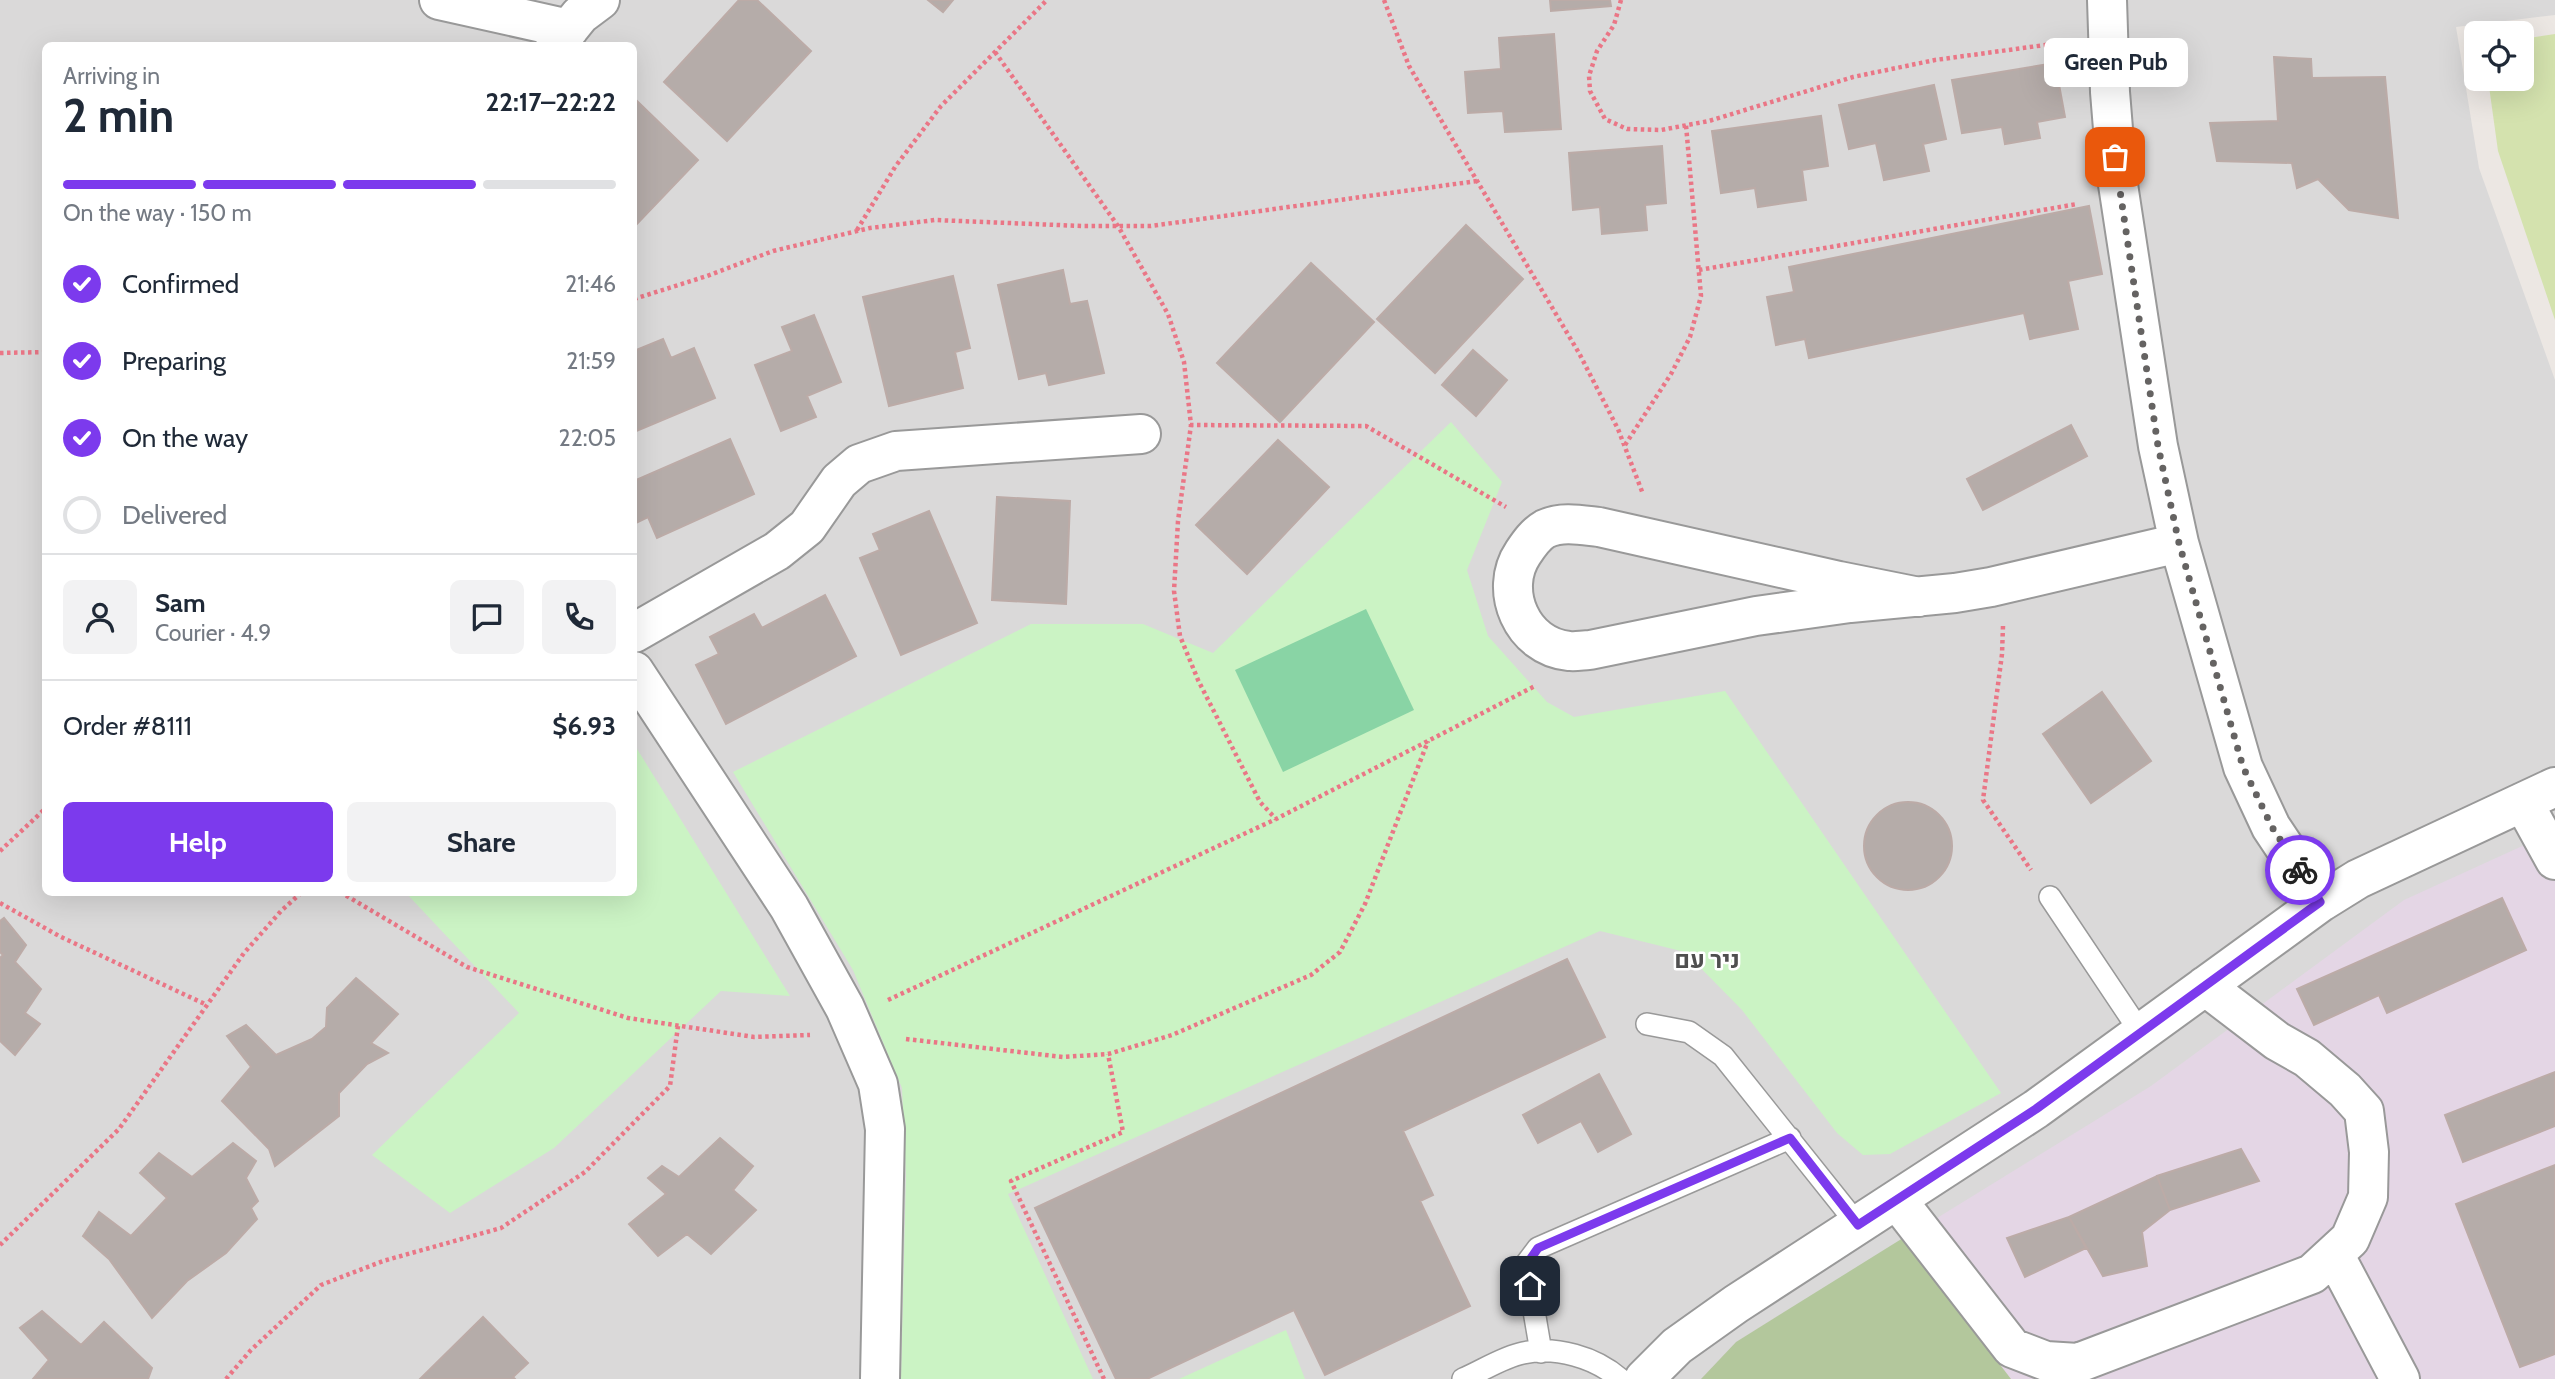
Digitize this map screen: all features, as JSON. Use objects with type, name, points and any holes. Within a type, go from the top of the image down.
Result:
[{"type":"street","points":[[439,0],[562,37],[580,15],[600,0]]},
{"type":"street","points":[[2107,18],[2110,93],[2120,197],[2158,446],[2179,543],[2243,767],[2272,827],[2320,902]]},
{"type":"street","points":[[637,631],[777,551],[807,527],[839,481],[859,464],[896,451],[1141,434]]},
{"type":"street","points":[[1919,597],[1599,527],[1567,524],[1545,530],[1531,542],[1518,560],[1513,579],[1514,606],[1524,625],[1540,641],[1567,651],[1590,650],[1756,616],[1955,593],[2179,543]]},
{"type":"street","points":[[637,676],[789,907],[852,1026],[878,1084],[885,1129],[880,1379]]},
{"type":"street","points":[[1644,1379],[1686,1339],[2036,1109],[2320,902],[2358,879],[2539,794],[2555,860]]},
{"type":"street","points":[[1897,1200],[2012,1348],[2046,1361],[2078,1363],[2312,1274],[2350,1239],[2368,1197],[2369,1152],[2364,1111],[2345,1090],[2307,1058],[2277,1041],[2205,986]]},
{"type":"street","points":[[2334,1254],[2391,1374]]},
{"type":"lane","points":[[2050,897],[2141,1033]]},
{"type":"lane","points":[[1647,1024],[1689,1032],[1723,1056],[1858,1225]]},
{"type":"lane","points":[[1541,1352],[1527,1264],[1538,1248],[1790,1138]]},
{"type":"lane","points":[[1463,1379],[1522,1353],[1541,1352],[1575,1354],[1607,1368],[1620,1379]]},
{"type":"path","points":[[856,230],[895,167],[941,106],[1048,0]]},
{"type":"path","points":[[1384,0],[1409,66],[1579,353],[1624,446],[1661,541]]},
{"type":"path","points":[[1621,0],[1614,25],[1597,51],[1589,76],[1590,91],[1605,119],[1627,129],[1661,130],[1709,121],[1853,77],[2107,18]]},
{"type":"path","points":[[1624,446],[1671,374],[1690,337],[1701,296],[1686,125]]},
{"type":"path","points":[[637,298],[773,251],[856,230],[935,220],[1151,226],[1478,181]]},
{"type":"path","points":[[1699,270],[2120,197]]},
{"type":"path","points":[[0,353],[42,352]]},
{"type":"path","points":[[1141,434],[1191,425],[1366,426],[1545,530]]},
{"type":"path","points":[[2003,584],[2002,654],[1983,800],[2050,897]]},
{"type":"path","points":[[852,1026],[1276,819],[1539,683]]},
{"type":"path","points":[[347,896],[467,967],[628,1018],[754,1037],[852,1026],[1063,1057],[1108,1054],[1172,1035],[1311,975],[1340,952],[1365,904],[1428,741]]},
{"type":"path","points":[[0,851],[42,812]]},
{"type":"path","points":[[0,1245],[119,1129],[244,953],[298,896]]},
{"type":"path","points":[[0,903],[61,937],[207,1005]]},
{"type":"path","points":[[226,1379],[251,1350],[321,1285],[383,1261],[501,1228],[585,1172],[670,1086],[678,1026]]},
{"type":"path","points":[[1104,1379],[1011,1181],[1123,1132],[1108,1054]]},
{"type":"shaded area","name":"ניר עם","points":[[0,0],[2555,0],[2555,15],[2506,21],[2464,21],[2464,26],[2456,27],[2464,91],[2466,91],[2479,168],[2555,380],[2555,1379],[0,1379]]},
{"type":"shaded area","points":[[2555,831],[2555,1379],[1701,1379],[1736,1342],[2151,1086],[2404,900]]},
{"type":"green space","points":[[2555,34],[2555,320],[2498,151],[2490,91],[2534,91],[2534,37]]},
{"type":"green space","points":[[1451,422],[1502,482],[1467,570],[1488,636],[1547,702],[1574,717],[1725,691],[2001,1093],[1890,1154],[1863,1155],[1837,1133],[1742,1010],[1685,952],[1600,931],[1008,1194],[1093,1379],[901,1379],[906,1176],[902,1088],[853,970],[733,772],[1031,624],[1143,624],[1213,653]]},
{"type":"green space","points":[[1366,609],[1414,710],[1283,772],[1235,670]]},
{"type":"green space","points":[[637,749],[790,996],[721,991],[554,1148],[450,1213],[372,1155],[519,1013],[409,896],[637,896]]},
{"type":"green space","points":[[1903,1238],[2011,1379],[1701,1379],[1736,1342]]},
{"type":"green space","points":[[1286,1330],[1305,1379],[1179,1379]]},
{"type":"building","points":[[739,0],[757,0],[811,51],[727,141],[664,82]]},
{"type":"building","points":[[928,0],[953,0],[943,12]]},
{"type":"building","points":[[1550,0],[1610,0],[1611,6],[1551,11]]},
{"type":"building","points":[[1554,34],[1561,129],[1505,132],[1503,111],[1468,113],[1465,72],[1501,69],[1499,38]]},
{"type":"building","points":[[2274,57],[2311,59],[2312,78],[2385,77],[2398,218],[2349,210],[2318,179],[2297,188],[2292,163],[2217,161],[2210,123],[2278,121]]},
{"type":"building","points":[[2055,63],[2065,117],[2037,122],[2040,138],[2005,144],[2002,127],[1962,133],[1952,80]]},
{"type":"building","points":[[1934,85],[1946,139],[1923,144],[1929,171],[1884,180],[1876,143],[1849,149],[1839,105]]},
{"type":"building","points":[[637,101],[698,160],[637,224]]},
{"type":"building","points":[[1821,116],[1828,166],[1802,170],[1806,200],[1758,207],[1755,188],[1721,193],[1712,131]]},
{"type":"building","points":[[1662,146],[1666,203],[1645,205],[1647,230],[1602,234],[1600,207],[1573,210],[1569,153]]},
{"type":"building","points":[[2089,206],[2102,274],[2068,281],[2078,329],[2030,339],[2024,313],[1809,358],[1805,339],[1776,345],[1767,297],[1794,292],[1789,267]]},
{"type":"building","points":[[1466,225],[1523,279],[1435,373],[1377,319]]},
{"type":"building","points":[[1311,263],[1374,322],[1280,422],[1217,363]]},
{"type":"building","points":[[1063,270],[1070,304],[1087,301],[1104,373],[1049,385],[1046,373],[1019,379],[998,285]]},
{"type":"building","points":[[953,276],[970,348],[955,352],[963,388],[889,406],[863,297]]},
{"type":"building","points":[[814,315],[841,382],[807,396],[816,417],[781,431],[755,365],[792,351],[782,327]]},
{"type":"building","points":[[663,339],[671,358],[694,348],[715,398],[637,431],[637,350]]},
{"type":"building","points":[[1473,350],[1507,380],[1476,416],[1442,385]]},
{"type":"building","points":[[2071,425],[2087,456],[1983,510],[1967,479]]},
{"type":"building","points":[[730,439],[754,494],[657,538],[648,517],[637,522],[637,480]]},
{"type":"building","points":[[1278,440],[1329,487],[1247,574],[1196,525]]},
{"type":"building","points":[[997,497],[1070,501],[1066,604],[992,600]]},
{"type":"building","points":[[929,511],[977,623],[901,655],[860,558],[880,550],[873,534]]},
{"type":"building","points":[[825,595],[856,656],[726,724],[696,665],[719,654],[710,637],[754,614],[762,628]]},
{"type":"building","points":[[2102,692],[2151,761],[2091,803],[2043,734]]},
{"type":"building","points":[[1908,802],[1925,806],[1939,815],[1948,829],[1952,846],[1948,863],[1939,877],[1925,886],[1908,890],[1891,886],[1877,877],[1868,863],[1864,846],[1868,829],[1877,815],[1891,806]]},
{"type":"building","points":[[2502,898],[2526,950],[2387,1013],[2379,995],[2314,1025],[2297,989]]},
{"type":"building","points":[[4,918],[26,945],[15,962],[41,989],[25,1013],[40,1024],[15,1055],[0,1041],[0,958],[3,955],[0,952],[0,921]]},
{"type":"building","points":[[1567,959],[1605,1037],[1403,1131],[1433,1195],[1420,1201],[1470,1306],[1325,1375],[1294,1310],[1147,1379],[1116,1379],[1035,1208]]},
{"type":"building","points":[[356,978],[398,1014],[371,1043],[388,1053],[367,1064],[339,1093],[339,1116],[275,1166],[269,1149],[222,1101],[251,1067],[227,1036],[246,1025],[276,1055],[312,1039],[326,1027],[327,1008]]},
{"type":"building","points":[[2555,1072],[2555,1126],[2463,1162],[2445,1115]]},
{"type":"building","points":[[1599,1074],[1631,1134],[1598,1152],[1581,1121],[1538,1143],[1523,1115]]},
{"type":"building","points":[[720,1138],[753,1166],[733,1190],[756,1210],[711,1254],[687,1234],[658,1256],[629,1224],[666,1194],[648,1178],[662,1166],[679,1177]]},
{"type":"building","points":[[233,1143],[256,1161],[246,1178],[258,1201],[251,1208],[257,1219],[226,1253],[187,1281],[152,1318],[109,1259],[83,1236],[99,1212],[131,1236],[167,1198],[140,1173],[159,1153],[192,1177]]},
{"type":"building","points":[[2241,1149],[2259,1181],[2170,1210],[2157,1176]]},
{"type":"building","points":[[2555,1165],[2555,1354],[2520,1367],[2456,1204]]},
{"type":"building","points":[[2157,1176],[2170,1210],[2142,1232],[2147,1266],[2103,1276],[2069,1217]]},
{"type":"building","points":[[2069,1217],[2086,1248],[2025,1277],[2007,1238]]},
{"type":"building","points":[[42,1311],[81,1345],[104,1322],[152,1368],[148,1379],[33,1379],[49,1360],[20,1328]]},
{"type":"building","points":[[483,1317],[528,1363],[513,1377],[515,1379],[420,1379]]},
{"type":"way so far","points":[[2115,157],[2158,446],[2179,543],[2243,767],[2272,827],[2300,870]]},
{"type":"place","name":"Green Pub","points":[[2115,157]]},
{"type":"district","name":"ניר עם","points":[[1707,959]]},
{"type":"route","points":[[1530,1286],[1527,1264],[1538,1248],[1790,1138],[1858,1225],[2036,1109],[2320,902],[2300,870]]}]
